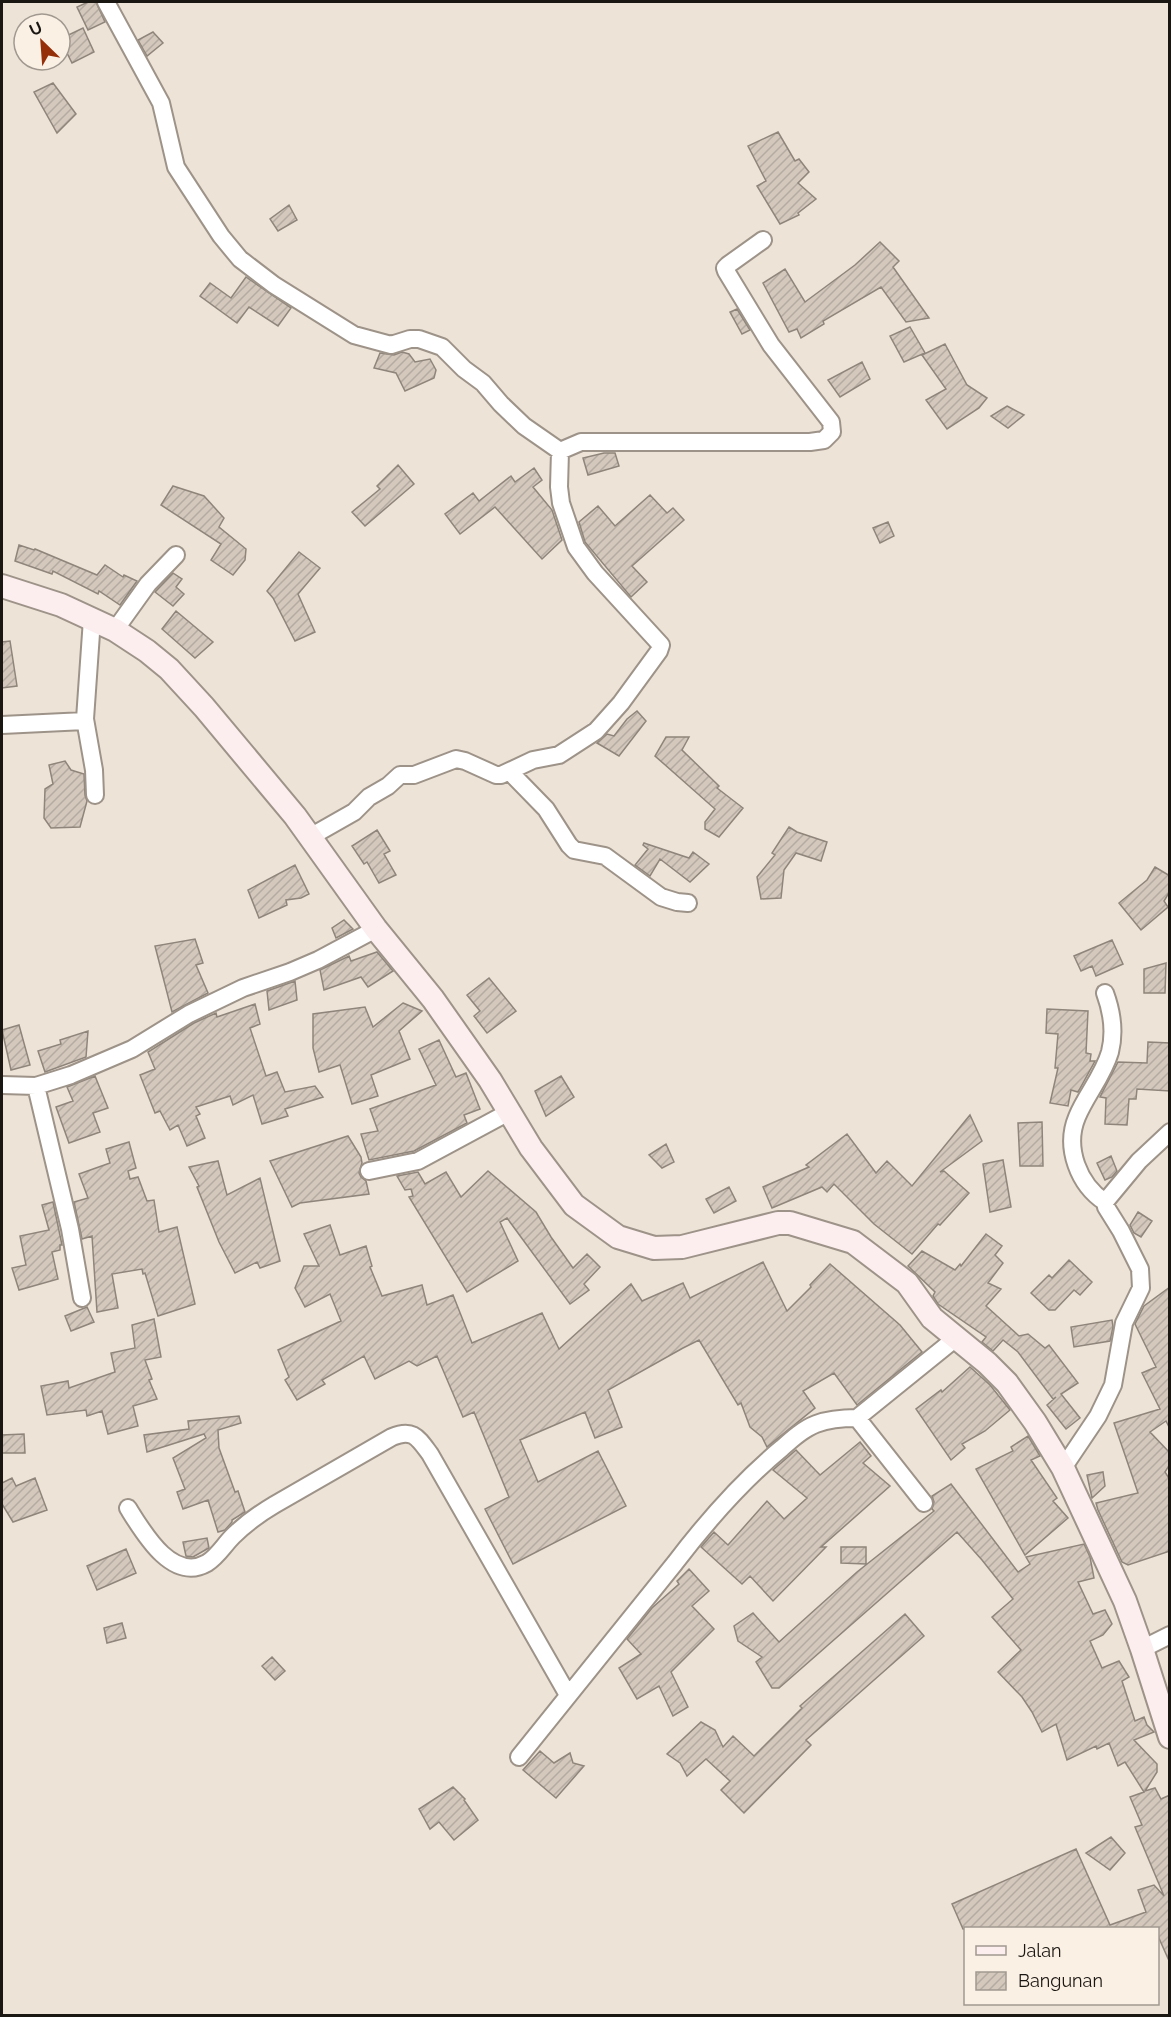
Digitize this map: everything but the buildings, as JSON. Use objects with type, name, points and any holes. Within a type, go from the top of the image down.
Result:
[{"type":"main road","points":[[2,585],[61,605],[115,630],[169,669],[272,788],[376,929],[433,999],[490,1080],[531,1148],[574,1205],[618,1237],[654,1248],[682,1247],[778,1223],[802,1226],[853,1242],[908,1283],[932,1318],[987,1363],[1007,1383],[1035,1422],[1063,1468],[1125,1601],[1170,1737]]},
{"type":"street","points":[[106,2],[162,103],[176,167],[221,236],[240,259],[265,279],[354,335],[391,345],[410,339],[419,339],[442,347],[464,369],[483,383],[524,426],[560,451]]},
{"type":"street","points":[[560,451],[581,442],[810,442],[827,438],[832,432],[831,422],[771,345],[725,268],[763,240]]},
{"type":"street","points":[[310,837],[354,812],[369,797],[400,776],[414,774],[456,759],[496,775],[510,772],[533,760],[559,755],[596,731],[621,703],[661,648],[657,640],[596,573],[576,547],[561,503],[560,451]]},
{"type":"street","points":[[115,630],[148,584],[176,555]]},
{"type":"street","points":[[92,619],[85,721],[94,770],[95,795]]},
{"type":"street","points":[[2,725],[85,721]]},
{"type":"street","points":[[510,772],[546,809],[574,850],[605,856],[661,897],[688,903]]},
{"type":"street","points":[[2,1085],[36,1086],[71,1075],[132,1048],[189,1014],[243,988],[318,960],[376,929]]},
{"type":"street","points":[[1063,1468],[1098,1416],[1113,1385],[1124,1323],[1141,1287],[1140,1269],[1105,1202],[1085,1184],[1077,1164],[1072,1141],[1076,1118],[1100,1076],[1110,1051],[1113,1026],[1111,1008],[1105,993]]},
{"type":"street","points":[[36,1086],[70,1229],[82,1298]]},
{"type":"street","points":[[369,1171],[418,1161],[509,1112]]},
{"type":"street","points":[[1105,1202],[1139,1161],[1170,1132]]},
{"type":"street","points":[[519,1756],[700,1530],[748,1478],[792,1439],[815,1424],[857,1418],[956,1338]]},
{"type":"street","points":[[857,1418],[924,1503]]},
{"type":"street","points":[[128,1508],[149,1541],[164,1555],[180,1565],[198,1567],[209,1562],[234,1535],[274,1505],[392,1437],[401,1433],[416,1436],[430,1454],[568,1695]]},
{"type":"street","points":[[1142,1648],[1170,1635]]}]
